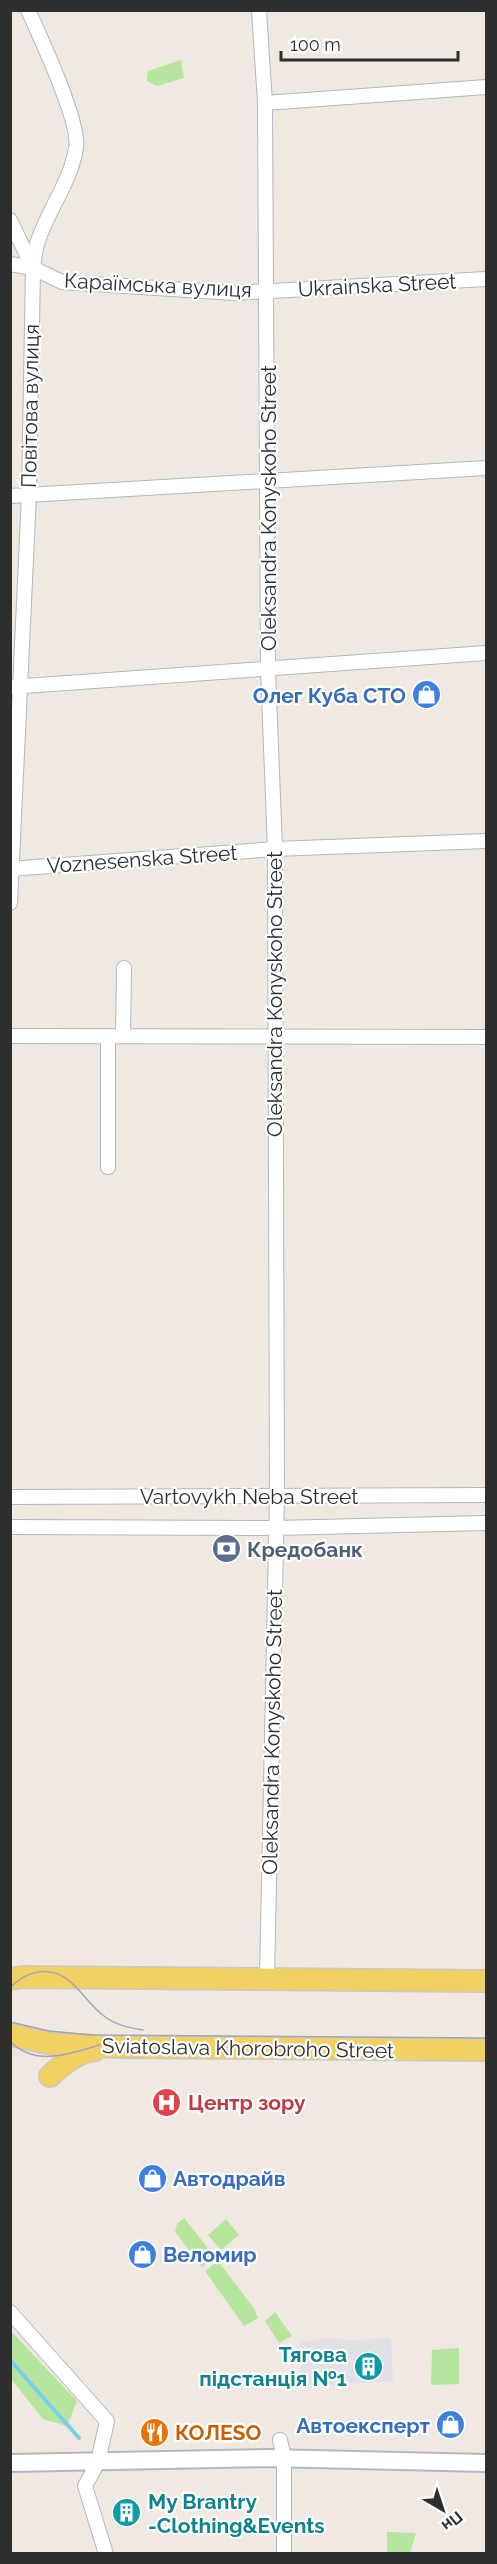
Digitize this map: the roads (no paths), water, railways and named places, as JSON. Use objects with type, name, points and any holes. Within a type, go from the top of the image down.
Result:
[{"type":"main road","points":[[10,1979],[267,1978],[486,1981]]},
{"type":"main road","name":"Sviatoslava Khorobroho Street","points":[[10,2035],[52,2043],[119,2047],[486,2050]]},
{"type":"main road","points":[[50,2076],[66,2061],[88,2051],[119,2047]]},
{"type":"street","name":"Повітова вулиця","points":[[10,903],[16,687],[29,495],[33,268],[38,241],[77,147],[75,131],[60,84],[47,49],[28,10]]},
{"type":"street","name":"Oleksandra Konyskoho Street","points":[[259,10],[266,103],[268,670],[275,849],[277,1496],[267,1978]]},
{"type":"street","points":[[266,103],[486,87]]},
{"type":"street","points":[[10,219],[33,268]]},
{"type":"street","name":"Караїмська вулиця","points":[[10,264],[33,268],[62,282],[234,293],[268,291]]},
{"type":"street","name":"Ukrainska Street","points":[[268,291],[486,279]]},
{"type":"street","points":[[10,496],[486,468]]},
{"type":"street","points":[[16,687],[486,653]]},
{"type":"street","name":"Voznesenska Street","points":[[12,869],[275,849],[486,840]]},
{"type":"street","points":[[123,1036],[124,968]]},
{"type":"street","points":[[10,1036],[486,1037]]},
{"type":"street","points":[[108,1036],[108,1167]]},
{"type":"street","name":"Vartovykh Neba Street","points":[[10,1497],[486,1495]]},
{"type":"street","name":"Vartovykh Neba Street","points":[[10,1527],[276,1528],[486,1523]]},
{"type":"street","points":[[10,2312],[107,2421],[98,2462],[85,2486],[106,2553]]},
{"type":"street","points":[[280,2440],[284,2458],[284,2553]]},
{"type":"street","points":[[10,2463],[284,2458],[486,2463]]},
{"type":"waterway","points":[[10,2360],[79,2438]]},
{"type":"tram line","points":[[10,1988],[19,1980],[34,1973],[49,1972],[59,1975],[75,1986],[108,2019],[122,2026],[143,2030]]},
{"type":"tram line","points":[[10,2022],[49,2031],[92,2035],[486,2038]]},
{"type":"tram line","points":[[10,2041],[34,2055],[48,2056],[76,2052],[117,2040]]},
{"type":"place","name":"Олег Куба СТО","points":[[427,695]]},
{"type":"place","name":"Кредобанк","points":[[226,1549]]},
{"type":"place","name":"Центр зору","points":[[167,2102]]},
{"type":"place","name":"Автодрайв","points":[[152,2178]]},
{"type":"place","name":"Веломир","points":[[142,2254]]},
{"type":"place","name":"Тягова підстанція №1","points":[[368,2366]]},
{"type":"place","name":"Автоексперт","points":[[451,2425]]},
{"type":"place","name":"КОЛЕSO","points":[[154,2432]]},
{"type":"place","name":"My Brantry -Clothing&Events","points":[[127,2513]]}]
